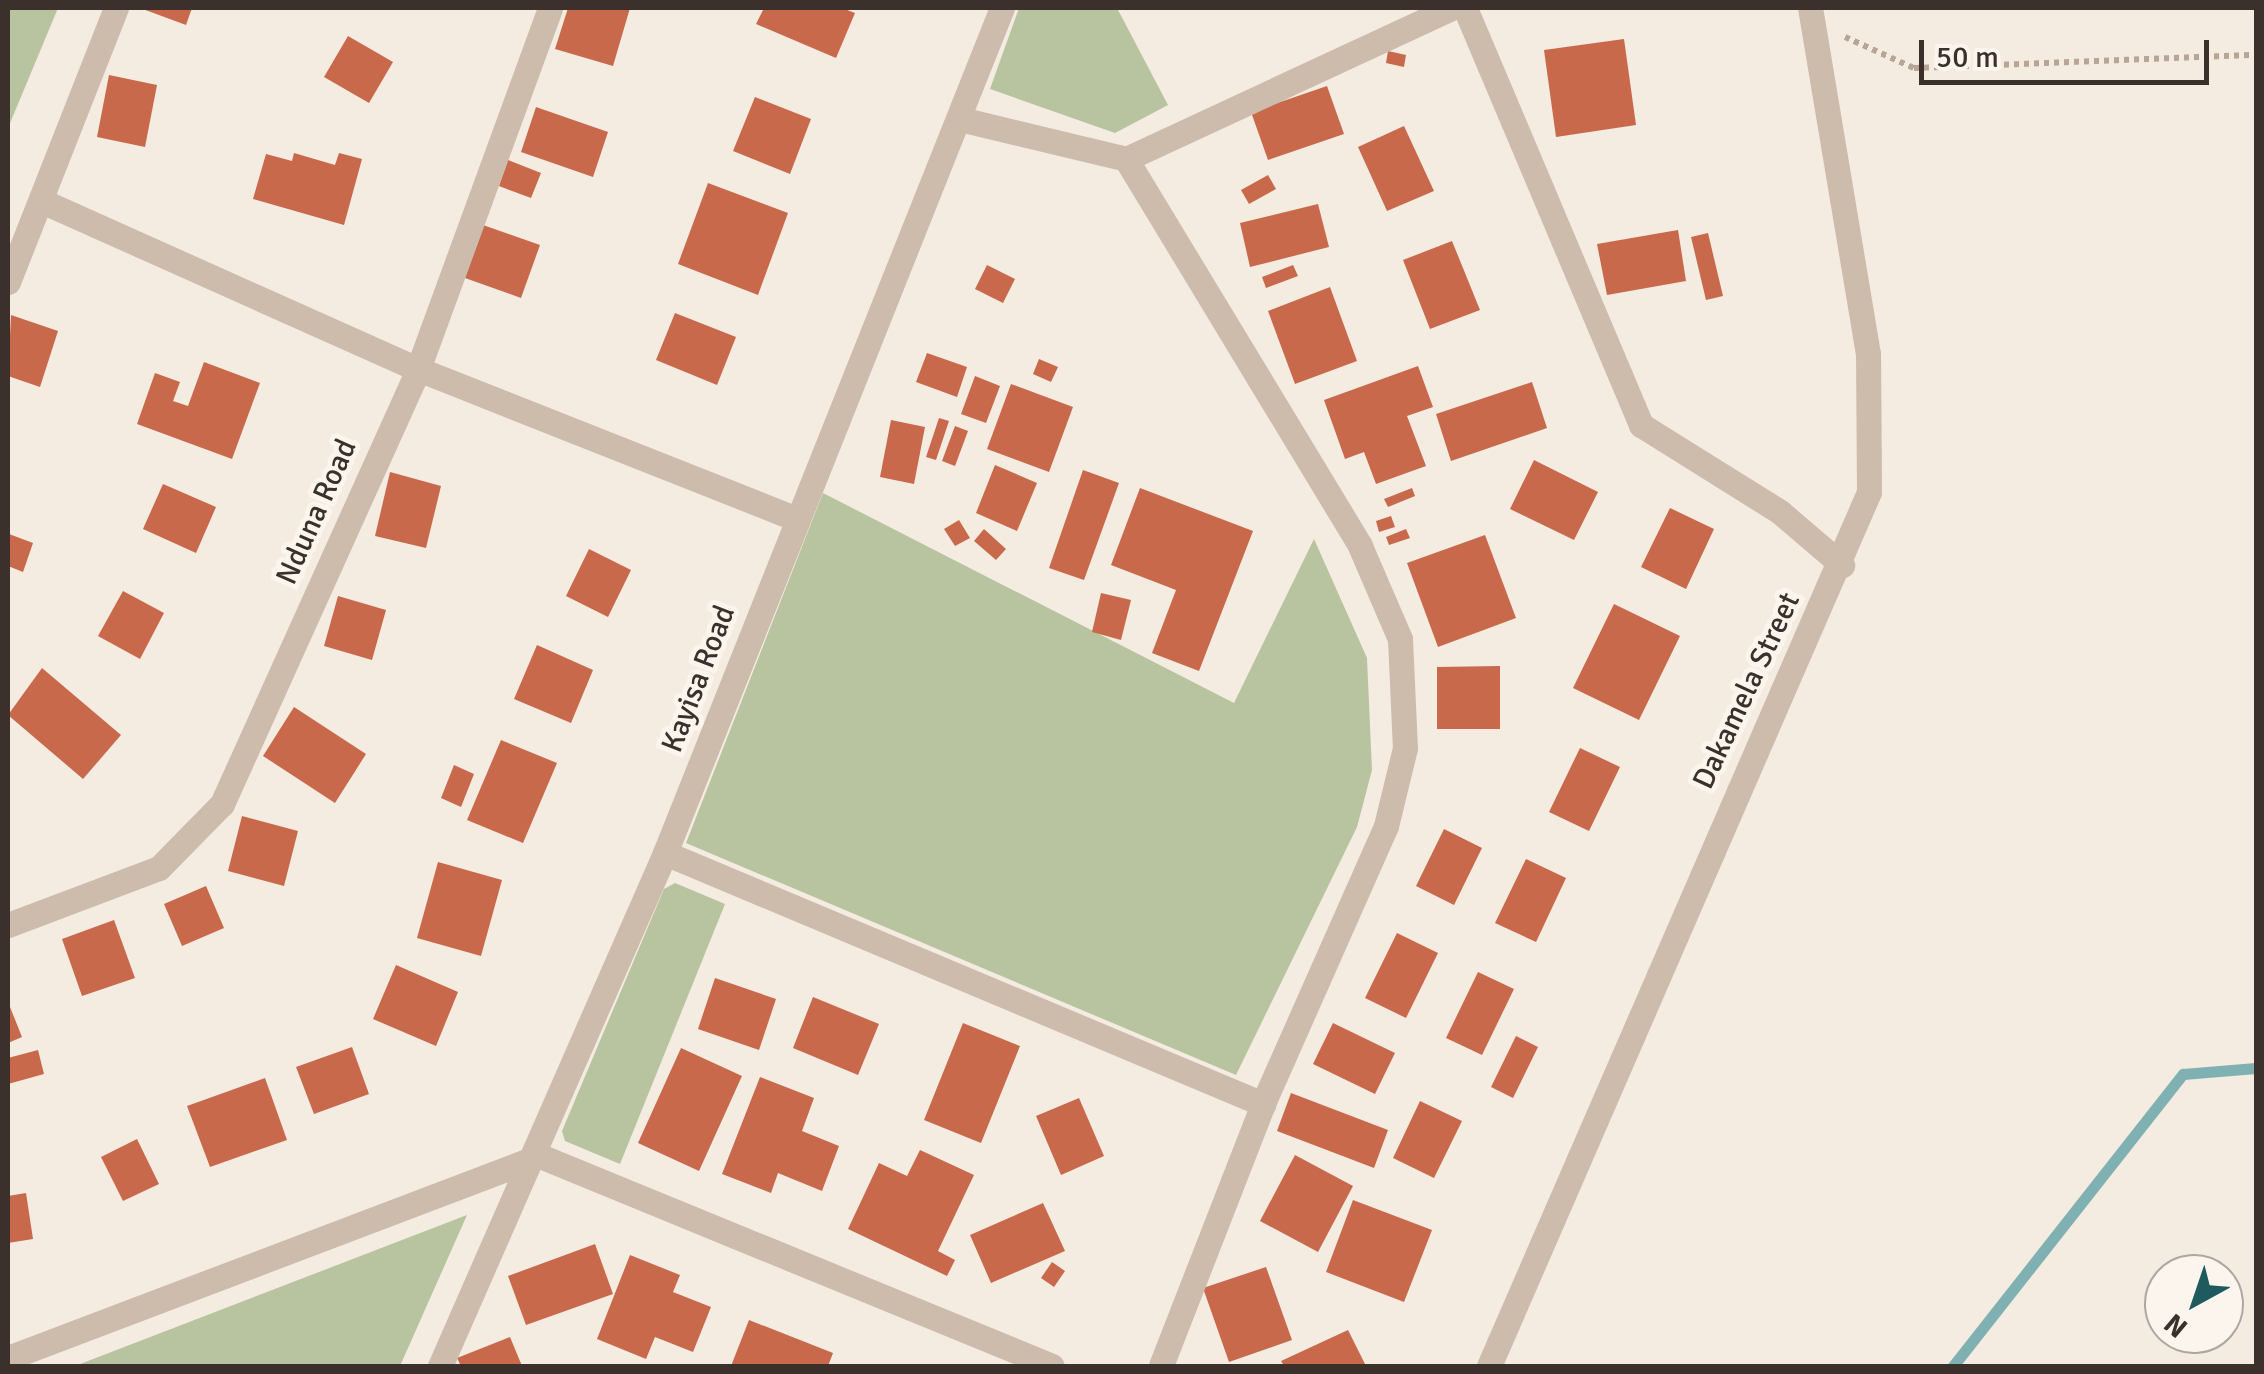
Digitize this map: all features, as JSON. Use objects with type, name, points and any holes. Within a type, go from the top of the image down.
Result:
[{"type":"street","points":[[8,282],[44,202],[116,8]]},
{"type":"street","name":"Nduna Road","points":[[8,925],[159,868],[222,804],[418,369],[550,8]]},
{"type":"street","name":"Kayisa Road","points":[[440,1366],[540,1156],[666,853],[1002,8]]},
{"type":"street","points":[[960,119],[1126,160],[1452,8]]},
{"type":"street","points":[[1465,8],[1641,425],[1780,512],[1842,565]]},
{"type":"street","name":"Dakamela Street","points":[[1490,1366],[1779,689],[1842,565],[1869,492],[1872,429],[1811,16]]},
{"type":"street","points":[[1126,160],[1360,546],[1400,640],[1405,748],[1386,826],[1263,1104],[1162,1366]]},
{"type":"street","points":[[44,202],[418,369],[796,519]]},
{"type":"street","points":[[666,853],[1263,1104]]},
{"type":"street","points":[[8,1358],[540,1156],[1052,1366]]},
{"type":"path","points":[[1811,16],[1914,68],[2256,55]]},
{"type":"green space","points":[[8,8],[58,8],[8,128]]},
{"type":"green space","points":[[1019,8],[1117,8],[1168,105],[1115,133],[990,89]]},
{"type":"green space","points":[[823,493],[1234,703],[1314,539],[1367,658],[1372,770],[1357,827],[1236,1075],[686,843]]},
{"type":"green space","points":[[675,883],[725,904],[620,1164],[565,1141],[562,1131],[664,889]]},
{"type":"green space","points":[[467,1215],[400,1366],[75,1366]]},
{"type":"building","points":[[140,8],[192,8],[186,25]]},
{"type":"building","points":[[568,8],[630,8],[613,66],[555,49]]},
{"type":"building","points":[[764,8],[842,8],[855,13],[836,58],[756,24]]},
{"type":"building","points":[[348,36],[393,62],[369,103],[324,77]]},
{"type":"building","points":[[1624,39],[1636,125],[1556,137],[1544,50]]},
{"type":"building","points":[[1388,51],[1406,55],[1404,67],[1386,63]]},
{"type":"building","points":[[109,75],[157,85],[145,147],[97,137]]},
{"type":"building","points":[[1327,86],[1344,134],[1268,160],[1251,112]]},
{"type":"building","points":[[755,97],[811,119],[790,174],[733,151]]},
{"type":"building","points":[[536,107],[608,132],[593,177],[521,152]]},
{"type":"building","points":[[1404,126],[1434,191],[1387,211],[1358,147]]},
{"type":"building","points":[[294,153],[335,165],[339,153],[362,159],[344,225],[253,199],[266,154],[292,161]]},
{"type":"building","points":[[508,160],[541,173],[531,198],[499,186]]},
{"type":"building","points":[[1268,175],[1276,189],[1249,204],[1241,190]]},
{"type":"building","points":[[708,183],[788,213],[758,295],[678,264]]},
{"type":"building","points":[[1318,204],[1329,247],[1250,267],[1240,223]]},
{"type":"building","points":[[483,225],[540,245],[521,298],[465,278]]},
{"type":"building","points":[[1678,230],[1686,281],[1607,295],[1597,244]]},
{"type":"building","points":[[1708,233],[1723,296],[1706,300],[1691,237]]},
{"type":"building","points":[[1452,241],[1480,310],[1430,329],[1403,260]]},
{"type":"building","points":[[987,265],[1015,279],[1003,303],[975,289]]},
{"type":"building","points":[[1293,265],[1298,276],[1266,288],[1262,277]]},
{"type":"building","points":[[1330,287],[1357,361],[1295,384],[1268,311]]},
{"type":"building","points":[[675,313],[736,337],[717,385],[656,360]]},
{"type":"building","points":[[11,315],[58,331],[40,387],[8,376]]},
{"type":"building","points":[[927,353],[967,367],[957,397],[916,382]]},
{"type":"building","points":[[1039,359],[1058,367],[1051,382],[1033,374]]},
{"type":"building","points":[[204,362],[260,383],[232,459],[137,424],[155,373],[180,382],[173,401],[188,406]]},
{"type":"building","points":[[1418,366],[1433,407],[1407,416],[1426,466],[1376,484],[1364,452],[1345,459],[1324,400]]},
{"type":"building","points":[[975,376],[1000,386],[986,423],[961,414]]},
{"type":"building","points":[[1532,382],[1547,428],[1451,461],[1436,414]]},
{"type":"building","points":[[1011,384],[1073,407],[1049,472],[987,449]]},
{"type":"building","points":[[939,418],[949,421],[936,460],[926,457]]},
{"type":"building","points":[[891,420],[925,427],[914,484],[880,477]]},
{"type":"building","points":[[955,426],[968,431],[955,466],[942,461]]},
{"type":"building","points":[[1534,460],[1598,492],[1574,540],[1510,509]]},
{"type":"building","points":[[995,465],[1037,483],[1017,531],[976,513]]},
{"type":"building","points":[[1083,470],[1119,483],[1084,580],[1049,568]]},
{"type":"building","points":[[390,472],[441,486],[426,548],[375,536]]},
{"type":"building","points":[[163,484],[216,507],[196,553],[143,529]]},
{"type":"building","points":[[1140,488],[1253,531],[1199,671],[1152,653],[1176,590],[1111,565]]},
{"type":"building","points":[[1412,488],[1415,496],[1388,507],[1384,499]]},
{"type":"building","points":[[1670,508],[1714,529],[1686,589],[1641,567]]},
{"type":"building","points":[[1391,516],[1395,527],[1379,532],[1376,521]]},
{"type":"building","points":[[959,520],[970,538],[955,546],[944,529]]},
{"type":"building","points":[[984,529],[1006,549],[996,560],[974,541]]},
{"type":"building","points":[[1406,529],[1410,538],[1389,545],[1386,537]]},
{"type":"building","points":[[9,534],[33,543],[23,572],[8,566]]},
{"type":"building","points":[[1485,535],[1516,618],[1438,647],[1407,563]]},
{"type":"building","points":[[589,549],[631,570],[608,617],[566,596]]},
{"type":"building","points":[[123,591],[164,613],[140,659],[98,636]]},
{"type":"building","points":[[1101,593],[1131,600],[1121,640],[1092,632]]},
{"type":"building","points":[[338,596],[386,610],[372,660],[324,646]]},
{"type":"building","points":[[1614,604],[1680,636],[1639,720],[1573,688]]},
{"type":"building","points":[[537,645],[593,670],[571,723],[514,699]]},
{"type":"building","points":[[1500,666],[1500,729],[1437,729],[1437,667]]},
{"type":"building","points":[[42,668],[121,735],[83,779],[8,715]]},
{"type":"building","points":[[294,707],[366,754],[335,803],[263,756]]},
{"type":"building","points":[[501,740],[557,763],[523,843],[467,820]]},
{"type":"building","points":[[1580,748],[1620,767],[1589,831],[1549,812]]},
{"type":"building","points":[[454,765],[474,774],[461,807],[441,798]]},
{"type":"building","points":[[242,816],[298,831],[284,886],[228,871]]},
{"type":"building","points":[[1444,829],[1482,848],[1454,905],[1416,886]]},
{"type":"building","points":[[1526,859],[1566,878],[1536,942],[1495,923]]},
{"type":"building","points":[[438,862],[502,880],[481,956],[417,938]]},
{"type":"building","points":[[206,886],[224,928],[182,946],[164,904]]},
{"type":"building","points":[[114,920],[135,978],[82,996],[62,939]]},
{"type":"building","points":[[1397,933],[1438,953],[1406,1018],[1365,998]]},
{"type":"building","points":[[396,965],[458,992],[436,1046],[373,1019]]},
{"type":"building","points":[[1478,972],[1514,989],[1482,1055],[1446,1038]]},
{"type":"building","points":[[715,978],[776,999],[759,1050],[698,1029]]},
{"type":"building","points":[[813,997],[879,1024],[858,1075],[793,1048]]},
{"type":"building","points":[[8,1002],[22,1037],[8,1043]]},
{"type":"building","points":[[963,1023],[1020,1046],[981,1143],[924,1120]]},
{"type":"building","points":[[1333,1023],[1395,1053],[1375,1094],[1313,1064]]},
{"type":"building","points":[[1516,1036],[1538,1047],[1513,1098],[1491,1087]]},
{"type":"building","points":[[352,1047],[369,1094],[314,1114],[296,1067]]},
{"type":"building","points":[[681,1048],[742,1076],[699,1171],[638,1143]]},
{"type":"building","points":[[38,1050],[44,1074],[8,1084],[8,1058]]},
{"type":"building","points":[[760,1077],[814,1098],[802,1131],[839,1146],[822,1191],[778,1173],[771,1193],[722,1174]]},
{"type":"building","points":[[265,1078],[287,1140],[210,1167],[187,1106]]},
{"type":"building","points":[[1291,1093],[1388,1130],[1374,1168],[1277,1131]]},
{"type":"building","points":[[1079,1098],[1104,1156],[1061,1175],[1036,1116]]},
{"type":"building","points":[[1420,1101],[1462,1121],[1434,1178],[1393,1158]]},
{"type":"building","points":[[137,1139],[159,1184],[123,1201],[101,1157]]},
{"type":"building","points":[[920,1150],[974,1175],[938,1251],[955,1260],[947,1276],[848,1229],[879,1163],[907,1176]]},
{"type":"building","points":[[1295,1155],[1353,1186],[1318,1252],[1260,1221]]},
{"type":"building","points":[[26,1193],[33,1239],[8,1243],[8,1196]]},
{"type":"building","points":[[1353,1200],[1432,1230],[1404,1302],[1326,1272]]},
{"type":"building","points":[[1043,1203],[1065,1251],[991,1283],[970,1235]]},
{"type":"building","points":[[595,1244],[613,1294],[526,1325],[508,1276]]},
{"type":"building","points":[[630,1255],[680,1275],[673,1292],[711,1307],[693,1352],[655,1337],[646,1359],[597,1339]]},
{"type":"building","points":[[1052,1262],[1065,1271],[1054,1287],[1041,1278]]},
{"type":"building","points":[[1266,1267],[1292,1340],[1229,1362],[1203,1288]]},
{"type":"building","points":[[749,1320],[833,1353],[828,1366],[731,1366]]},
{"type":"building","points":[[1348,1330],[1366,1366],[1284,1366],[1281,1361]]},
{"type":"building","points":[[510,1337],[522,1366],[461,1366],[457,1358]]},
{"type":"waterway","points":[[1953,1366],[2183,1074],[2256,1068]]}]
